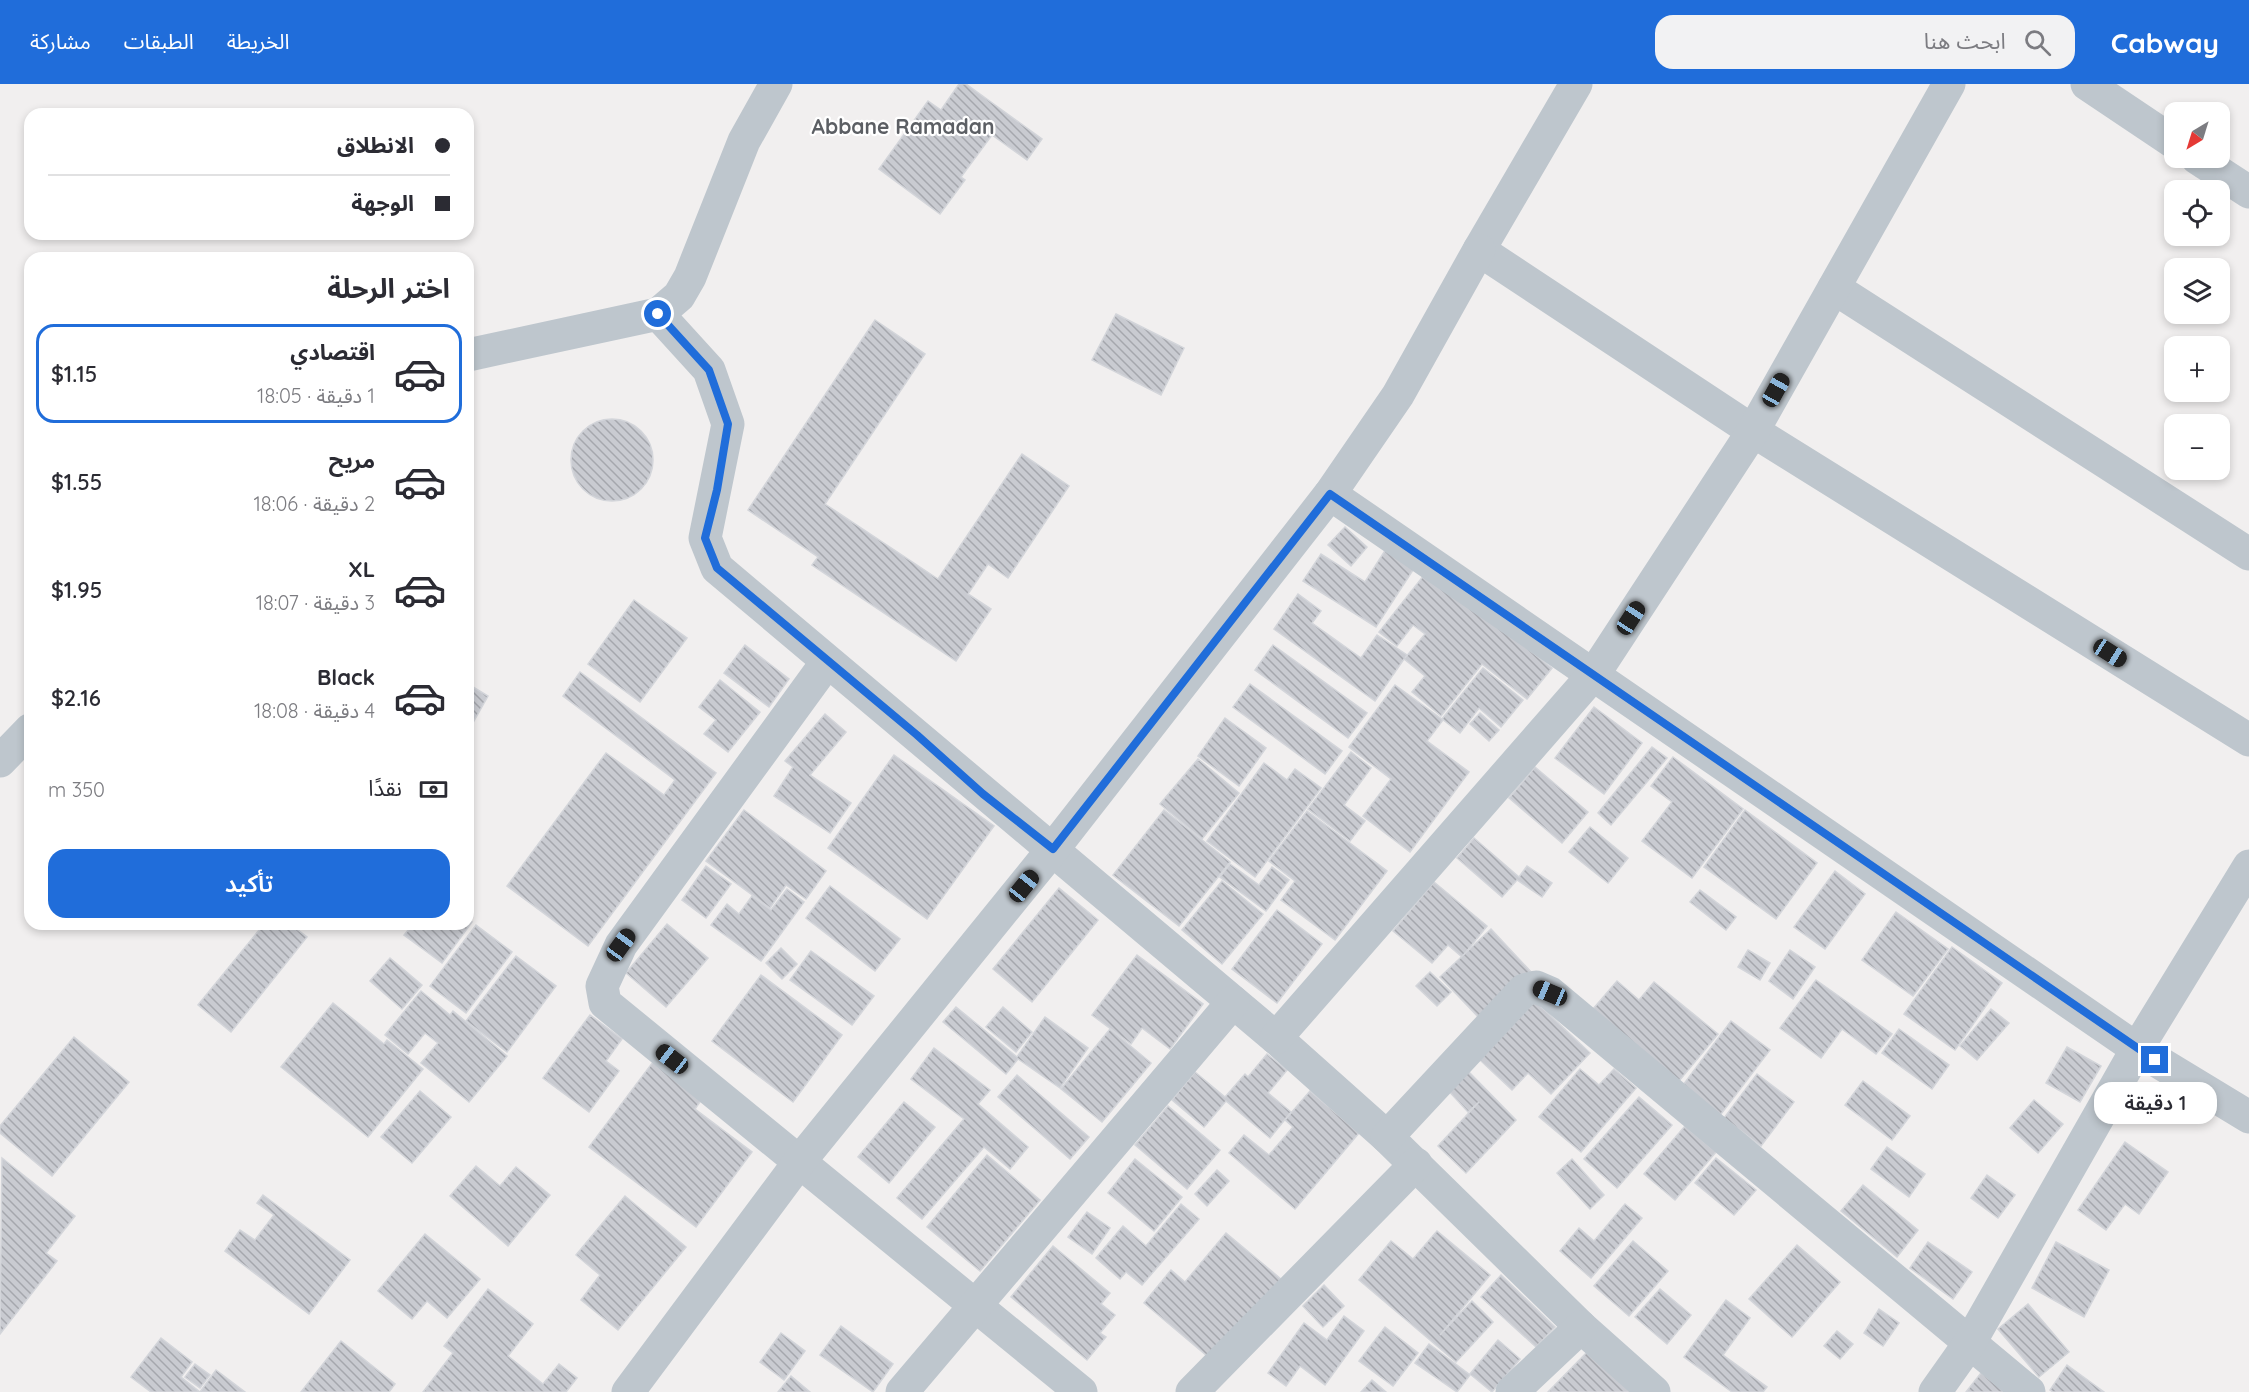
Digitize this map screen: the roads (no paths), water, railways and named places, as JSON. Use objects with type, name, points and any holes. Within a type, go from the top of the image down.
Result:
[{"type":"street","points":[[474,354],[658,314],[679,296],[690,277],[744,141],[776,84]]},
{"type":"street","points":[[636,1389],[801,1161],[1053,849],[1330,494],[1398,395],[1576,84]]},
{"type":"street","points":[[1276,1038],[1594,674],[1753,431],[1949,84]]},
{"type":"street","points":[[2087,84],[2164,136]]},
{"type":"street","points":[[2212,168],[2249,192]]},
{"type":"street","points":[[1479,250],[1753,431],[2249,740]]},
{"type":"street","points":[[1834,288],[2249,554]]},
{"type":"street","points":[[658,314],[709,370],[728,424],[717,490],[705,538],[717,568],[1276,1038],[1416,1164],[1581,1326],[1654,1392]]},
{"type":"street","points":[[1330,494],[2137,1048],[2249,1117]]},
{"type":"street","points":[[827,662],[621,945],[602,986],[605,1003],[617,1016],[801,1161],[1081,1392]]},
{"type":"street","points":[[0,761],[24,736]]},
{"type":"street","points":[[1935,1392],[1969,1344],[2137,1048],[2249,866]]},
{"type":"street","points":[[1387,1137],[1524,990],[1536,987],[1550,993],[2029,1392]]},
{"type":"street","points":[[902,1392],[1233,1002]]},
{"type":"street","points":[[1192,1392],[1416,1164]]},
{"type":"street","points":[[1512,1392],[1581,1326]]},
{"type":"district","name":"Abbane Ramadan","points":[[903,127]]}]
